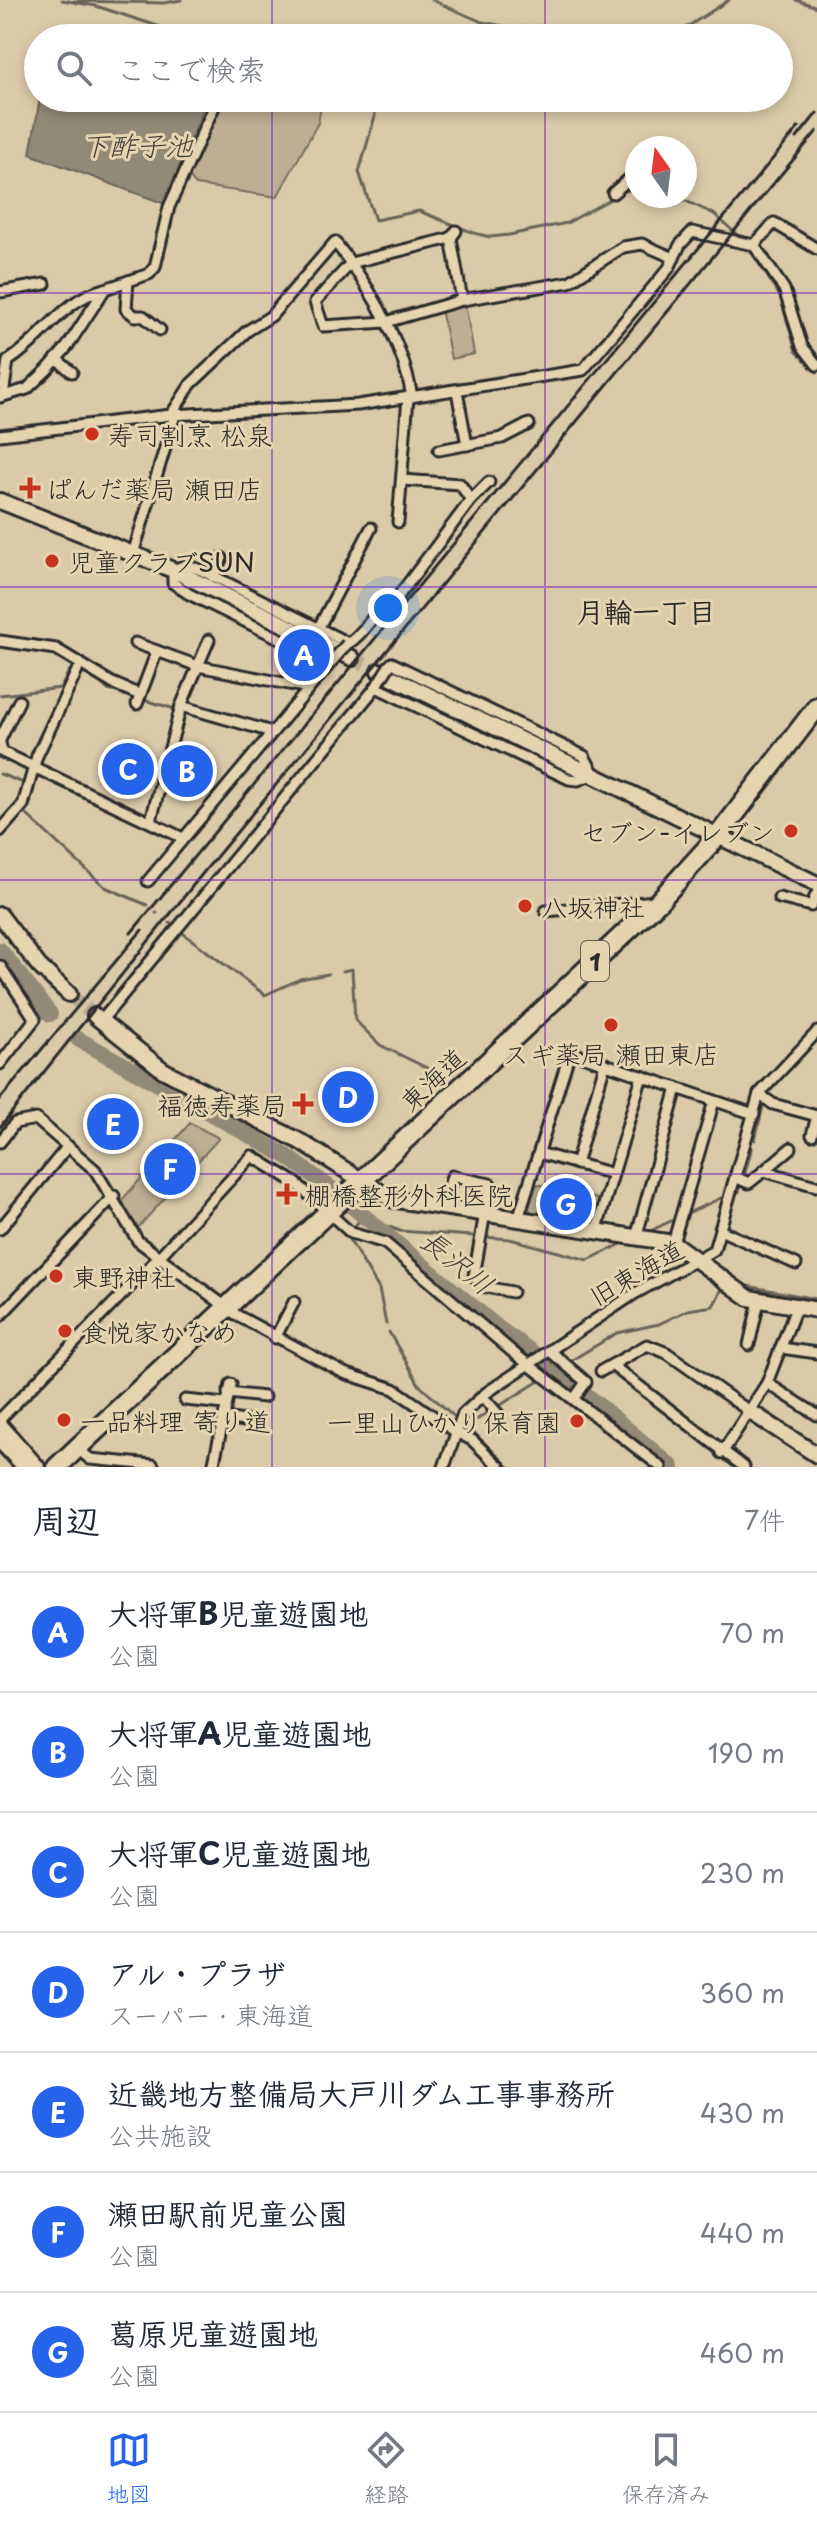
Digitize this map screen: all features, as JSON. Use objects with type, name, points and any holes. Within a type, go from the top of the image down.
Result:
[{"type":"highway","name":"東海道","points":[[57,1467],[659,901],[810,728],[817,707]]},
{"type":"street","points":[[105,289],[56,359],[27,389],[1,396],[8,361],[36,342],[77,298],[149,274],[155,267],[169,207],[212,112]]},
{"type":"street","points":[[613,193],[625,182]]},
{"type":"street","points":[[750,245],[774,223],[817,249]]},
{"type":"street","points":[[0,435],[173,415],[358,405],[583,370],[669,268],[692,232],[750,245],[784,289],[802,346],[817,365]]},
{"type":"street","points":[[462,300],[454,235],[351,263],[315,302],[323,326],[386,322],[462,300],[569,282],[623,247],[642,244],[674,258]]},
{"type":"street","points":[[133,554],[173,415],[191,384],[247,331],[271,316],[335,242],[386,322],[407,366],[410,397],[398,522]]},
{"type":"street","points":[[128,281],[126,309],[135,316],[143,316],[160,330]]},
{"type":"street","points":[[0,292],[45,284]]},
{"type":"street","points":[[56,359],[72,372]]},
{"type":"street","points":[[457,391],[467,445]]},
{"type":"street","points":[[439,450],[502,438],[529,424]]},
{"type":"street","points":[[402,480],[460,484],[471,500]]},
{"type":"street","points":[[148,881],[309,688],[358,639],[386,602],[397,598],[471,500],[489,482]]},
{"type":"street","points":[[0,501],[173,570],[349,648]]},
{"type":"street","points":[[319,627],[371,528]]},
{"type":"street","points":[[213,577],[222,558]]},
{"type":"street","points":[[173,570],[186,565],[319,627],[349,648]]},
{"type":"street","points":[[173,570],[173,583],[189,594],[332,662]]},
{"type":"street","points":[[151,820],[180,710],[209,640]]},
{"type":"street","points":[[0,641],[56,649],[139,698],[157,651]]},
{"type":"street","points":[[135,643],[198,666],[309,688]]},
{"type":"street","points":[[0,831],[23,805],[34,764],[76,674]]},
{"type":"street","points":[[661,1467],[445,1297],[385,1243],[351,1233],[343,1196],[282,1132],[163,1070],[98,1018],[234,861],[381,677],[594,774],[817,884]]},
{"type":"street","points":[[19,701],[0,741],[2,752],[34,764],[183,838]]},
{"type":"street","points":[[180,710],[272,732]]},
{"type":"street","points":[[779,898],[811,906],[817,893]]},
{"type":"street","points":[[546,911],[659,901]]},
{"type":"street","points":[[0,915],[39,966],[69,994]]},
{"type":"street","points":[[0,966],[35,1019],[0,1064]]},
{"type":"street","name":"旧東海道","points":[[444,1467],[463,1414],[482,1396],[634,1294],[709,1255],[722,1231],[759,1094],[817,1032]]},
{"type":"street","points":[[518,1219],[570,1052],[754,1114]]},
{"type":"street","points":[[576,1164],[605,1064]]},
{"type":"street","points":[[596,1232],[642,1076]]},
{"type":"street","points":[[636,1238],[677,1088]]},
{"type":"street","points":[[759,1094],[773,1104],[817,1116],[812,1135]]},
{"type":"street","points":[[673,1243],[714,1101]]},
{"type":"street","points":[[0,1142],[15,1123],[36,1119],[95,1170],[114,1196],[132,1234],[159,1257],[275,1338],[344,1373],[394,1389],[472,1440],[500,1467]]},
{"type":"street","points":[[0,1229],[68,1146]]},
{"type":"street","points":[[735,1177],[749,1183],[791,1148]]},
{"type":"street","points":[[539,1153],[613,1174]]},
{"type":"street","points":[[37,1467],[0,1422],[252,1156],[296,1183],[343,1196],[391,1199],[673,1243],[739,1293],[759,1301],[817,1310]]},
{"type":"street","points":[[764,1171],[816,1186]]},
{"type":"street","points":[[443,1208],[452,1176],[490,1184],[474,1276],[485,1287],[512,1292]]},
{"type":"street","points":[[0,1316],[114,1196]]},
{"type":"street","points":[[722,1231],[796,1264]]},
{"type":"street","points":[[749,1345],[759,1301]]},
{"type":"street","points":[[275,1338],[294,1302]]},
{"type":"street","points":[[722,1453],[767,1383],[796,1308]]},
{"type":"street","points":[[601,1371],[647,1345],[667,1353],[817,1455]]},
{"type":"street","points":[[781,1348],[817,1353]]},
{"type":"street","points":[[550,1351],[586,1383],[574,1399]]},
{"type":"street","points":[[613,1366],[744,1467]]},
{"type":"street","points":[[767,1383],[817,1415]]},
{"type":"street","points":[[213,1467],[229,1388],[264,1397]]},
{"type":"street","points":[[482,1396],[499,1415]]},
{"type":"street","points":[[185,1400],[225,1404]]},
{"type":"street","points":[[223,1418],[252,1422]]},
{"type":"street","points":[[0,1441],[25,1467]]},
{"type":"street","points":[[77,1448],[90,1459],[153,1465]]},
{"type":"shaded area","points":[[218,112],[320,112],[318,123],[277,197],[196,185],[189,177]]},
{"type":"shaded area","points":[[465,303],[474,354],[451,359],[441,309]]},
{"type":"shaded area","points":[[172,760],[205,767],[200,784],[168,775]]},
{"type":"shaded area","points":[[190,1123],[219,1138],[136,1230],[122,1200]]},
{"type":"shaded area","points":[[537,1184],[602,1200],[597,1219],[593,1222],[532,1212],[529,1209]]},
{"type":"water","name":"下酢子池","points":[[38,112],[202,112],[165,204],[30,154]]},
{"type":"waterway","points":[[62,0],[96,6],[151,24]]},
{"type":"waterway","points":[[74,1],[164,3],[181,0]]},
{"type":"waterway","points":[[432,0],[493,24]]},
{"type":"waterway","points":[[692,24],[729,0]]},
{"type":"waterway","points":[[796,0],[817,7]]},
{"type":"waterway","points":[[375,112],[359,172],[375,220],[419,211],[474,233],[490,237],[509,235],[567,223],[625,191]]},
{"type":"waterway","points":[[697,206],[714,214],[742,239]]},
{"type":"waterway","points":[[749,248],[780,296],[796,351],[817,372]]},
{"type":"waterway","points":[[0,695],[61,688],[69,671],[73,672]]},
{"type":"waterway","points":[[80,673],[92,675],[108,690],[129,695]]},
{"type":"waterway","points":[[140,699],[179,710]]},
{"type":"waterway","points":[[248,730],[259,735]]},
{"type":"waterway","points":[[0,774],[21,782]]},
{"type":"waterway","points":[[33,787],[33,792]]},
{"type":"waterway","points":[[31,802],[25,813],[105,887],[147,905]]},
{"type":"waterway","points":[[184,934],[265,995],[300,979],[328,974]]},
{"type":"waterway","name":"長沢川","points":[[0,950],[50,1014]]},
{"type":"waterway","points":[[343,971],[352,969],[355,1020],[380,1045],[427,1068],[443,1082]]},
{"type":"waterway","name":"長沢川","points":[[78,1039],[288,1157],[329,1187],[497,1327],[554,1368],[672,1467]]},
{"type":"waterway","points":[[786,1072],[806,1052]]},
{"type":"waterway","points":[[755,1140],[763,1106]]},
{"type":"waterway","points":[[744,1176],[752,1147]]},
{"type":"waterway","points":[[739,1192],[740,1187]]},
{"type":"waterway","points":[[688,1213],[721,1198]]},
{"type":"waterway","points":[[355,1226],[363,1216]]},
{"type":"waterway","points":[[365,1218],[400,1231],[472,1236]]},
{"type":"waterway","points":[[646,1233],[675,1219]]},
{"type":"waterway","points":[[347,1236],[379,1289],[386,1324]]},
{"type":"waterway","points":[[483,1237],[510,1239],[588,1260],[628,1241]]},
{"type":"waterway","points":[[730,1276],[747,1286],[816,1299]]},
{"type":"waterway","points":[[552,1372],[617,1333],[659,1324],[688,1310],[713,1306],[721,1291]]},
{"type":"waterway","points":[[389,1332],[420,1386],[455,1417]]},
{"type":"waterway","points":[[496,1408],[539,1381]]},
{"type":"waterway","points":[[467,1426],[490,1411]]},
{"type":"waterway","points":[[466,1425],[509,1467]]},
{"type":"tunnel","points":[[352,658],[379,671]]},
{"type":"tunnel","points":[[69,994],[95,1016]]},
{"type":"railway","points":[[797,138],[817,113]]},
{"type":"railway","points":[[131,933],[799,127]]},
{"type":"railway","points":[[0,1127],[203,873],[817,131]]},
{"type":"railway","points":[[0,1099],[142,930]]},
{"type":"place","name":"寿司割烹 松泉","points":[[92,434]]},
{"type":"place","name":"ぱんだ薬局 瀬田店","points":[[30,488]]},
{"type":"place","name":"児童クラブSUN","points":[[52,561]]},
{"type":"place","name":"大将軍B児童遊園地","points":[[304,655]]},
{"type":"place","name":"大将軍C児童遊園地","points":[[128,769]]},
{"type":"place","name":"大将軍A児童遊園地","points":[[187,771]]},
{"type":"place","name":"セブン-イレブン","points":[[791,831]]},
{"type":"place","name":"八坂神社","points":[[525,906]]},
{"type":"place","name":"スギ薬局 瀬田東店","points":[[611,1025]]},
{"type":"place","name":"アル・プラザ","points":[[348,1097]]},
{"type":"place","name":"福徳寿薬局","points":[[303,1104]]},
{"type":"place","name":"近畿地方整備局大戸川ダム工事事務所","points":[[113,1124]]},
{"type":"place","name":"瀬田駅前児童公園","points":[[170,1169]]},
{"type":"place","name":"棚橋整形外科医院","points":[[287,1194]]},
{"type":"place","name":"葛原児童遊園地","points":[[566,1204]]},
{"type":"place","name":"東野神社","points":[[56,1276]]},
{"type":"place","name":"食悦家かなめ","points":[[65,1331]]},
{"type":"place","name":"一品料理 寄り道","points":[[64,1420]]},
{"type":"place","name":"一里山ひかり保育園","points":[[577,1421]]},
{"type":"district","name":"月輪一丁目","points":[[646,610]]}]
